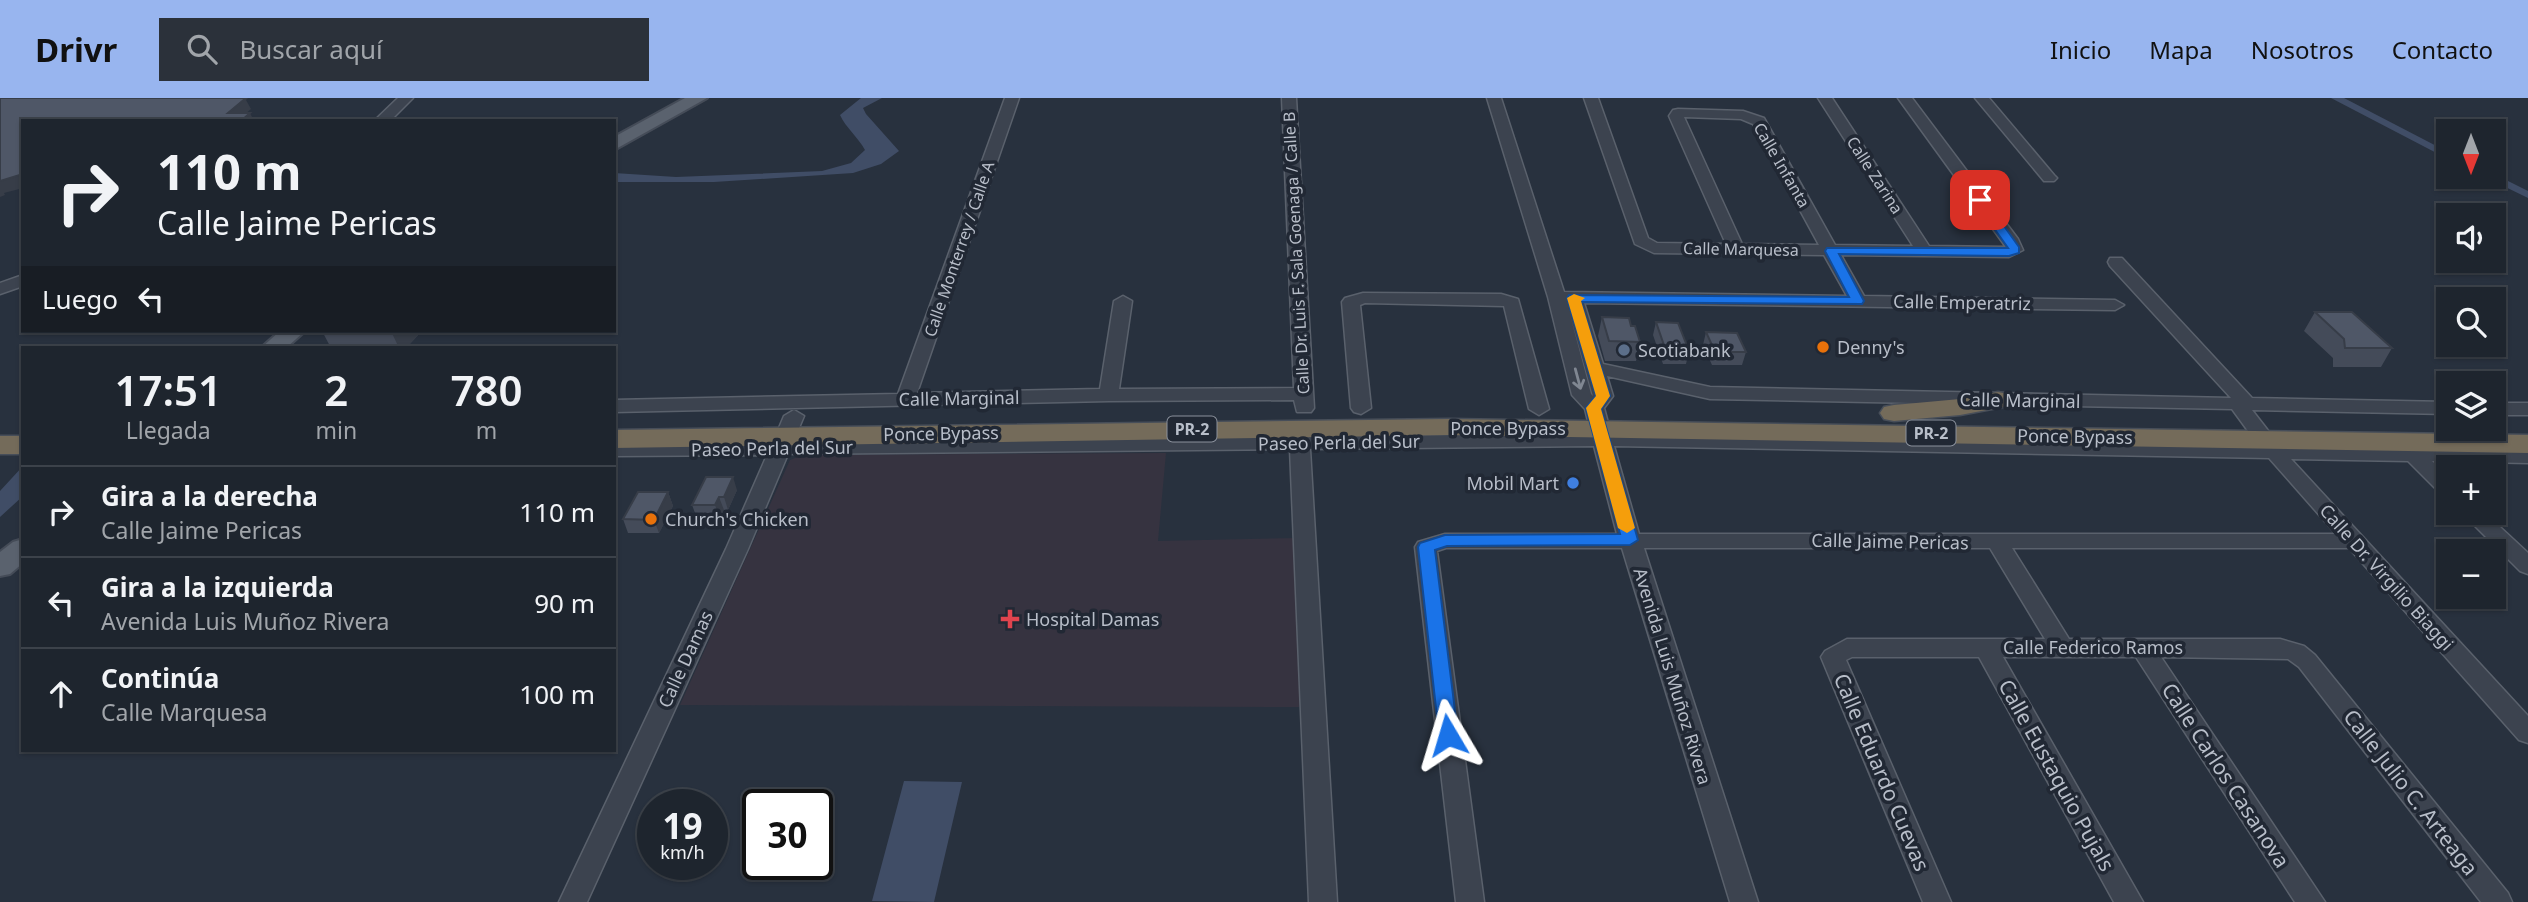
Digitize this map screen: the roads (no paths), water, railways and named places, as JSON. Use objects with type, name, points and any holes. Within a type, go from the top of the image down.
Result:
[{"type":"highway","points":[[1894,413],[1960,407],[1998,400]]},
{"type":"highway","name":"Ponce Bypass","points":[[616,419],[786,433],[1304,401],[1353,418],[1598,425],[2436,424]]},
{"type":"highway","name":"Ponce Bypass","points":[[616,439],[1353,418],[1539,409],[1598,425],[1894,413],[2254,424],[2528,444]]},
{"type":"highway","points":[[1353,418],[1408,441]]},
{"type":"highway","points":[[2506,425],[2528,425]]},
{"type":"highway","points":[[0,429],[21,429]]},
{"type":"highway","points":[[0,445],[21,445]]},
{"type":"main road","points":[[619,143],[698,98]]},
{"type":"main road","points":[[275,346],[291,333]]},
{"type":"main road","points":[[0,567],[21,550]]},
{"type":"street","points":[[383,119],[406,98]]},
{"type":"street","name":"Calle Monterrey / Calle A","points":[[906,400],[1012,98]]},
{"type":"street","name":"Calle Dr. Luis F. Sala Goenaga / Calle B","points":[[1289,98],[1304,401]]},
{"type":"street","points":[[1494,98],[1565,297],[1585,332],[1603,396],[1598,425]]},
{"type":"street","name":"Calle Marquesa","points":[[1591,98],[1641,241],[1654,248],[2015,250],[2012,242],[1905,98]]},
{"type":"street","name":"Calle Zarina","points":[[1825,98],[1924,251]]},
{"type":"street","points":[[1978,99],[2049,178]]},
{"type":"street","name":"Calle Infanta","points":[[1736,248],[1676,116],[1678,113],[1743,115],[1759,121],[1857,301]]},
{"type":"street","name":"Calle Dr. Virgilio Biaggi","points":[[2116,262],[2355,541],[2528,733]]},
{"type":"street","points":[[0,289],[21,281]]},
{"type":"street","points":[[1565,297],[1565,331],[1582,395],[1598,425]]},
{"type":"street","name":"Calle Emperatriz","points":[[1565,297],[2115,304]]},
{"type":"street","points":[[1353,418],[1351,302],[1363,298],[1501,299],[1512,303],[1539,409]]},
{"type":"street","points":[[1109,395],[1124,301]]},
{"type":"street","points":[[1565,331],[1585,332]]},
{"type":"street","name":"Calle Marginal","points":[[1594,368],[1702,393],[1998,400],[2254,424],[2436,409]]},
{"type":"street","name":"Calle Marginal","points":[[616,406],[1109,395],[1304,401]]},
{"type":"street","points":[[2506,409],[2528,410]]},
{"type":"street","points":[[2254,424],[2414,455],[2528,457]]},
{"type":"street","name":"Paseo Perla del Sur","points":[[616,450],[786,433],[1300,443],[1408,441],[1598,425]]},
{"type":"street","name":"Avenida Luis Muñoz Rivera","points":[[1598,425],[1630,540],[1744,902]]},
{"type":"street","name":"Calle Damas","points":[[573,902],[737,549],[786,433]]},
{"type":"street","points":[[1300,443],[1323,902]]},
{"type":"street","points":[[2414,455],[2436,477]]},
{"type":"street","points":[[2486,525],[2525,561]]},
{"type":"street","name":"Calle Jaime Pericas","points":[[1470,902],[1426,547],[1445,541],[2355,541]]},
{"type":"street","points":[[1998,543],[2062,647]]},
{"type":"street","name":"Calle Eustaquio Pujals","points":[[1986,647],[2129,902]]},
{"type":"street","name":"Calle Carlos Casanova","points":[[2142,647],[2311,902]]},
{"type":"street","name":"Calle Federico Ramos","points":[[1847,648],[2286,648],[2304,658],[2324,682]]},
{"type":"street","name":"Calle Eduardo Cuevas","points":[[1847,648],[1833,657],[1937,902]]},
{"type":"street","name":"Calle Julio C. Arteaga","points":[[2324,682],[2498,902]]},
{"type":"water","points":[[861,98],[882,98],[863,108],[899,151],[881,164],[853,173],[714,182],[616,182],[616,173],[676,177],[822,171],[851,163],[865,150],[840,115]]},
{"type":"water","points":[[21,468],[21,498],[0,517],[0,491]]},
{"type":"water","points":[[904,781],[962,782],[934,902],[872,901]]},
{"type":"waterway","points":[[2336,98],[2436,150]]},
{"type":"waterway","points":[[2506,184],[2528,195]]},
{"type":"place","name":"Denny's","points":[[1823,347]]},
{"type":"place","name":"Scotiabank","points":[[1624,350]]},
{"type":"place","name":"Mobil Mart","points":[[1573,483]]},
{"type":"place","name":"Church's Chicken","points":[[651,519]]},
{"type":"place","name":"Hospital Damas","points":[[1010,619]]}]
